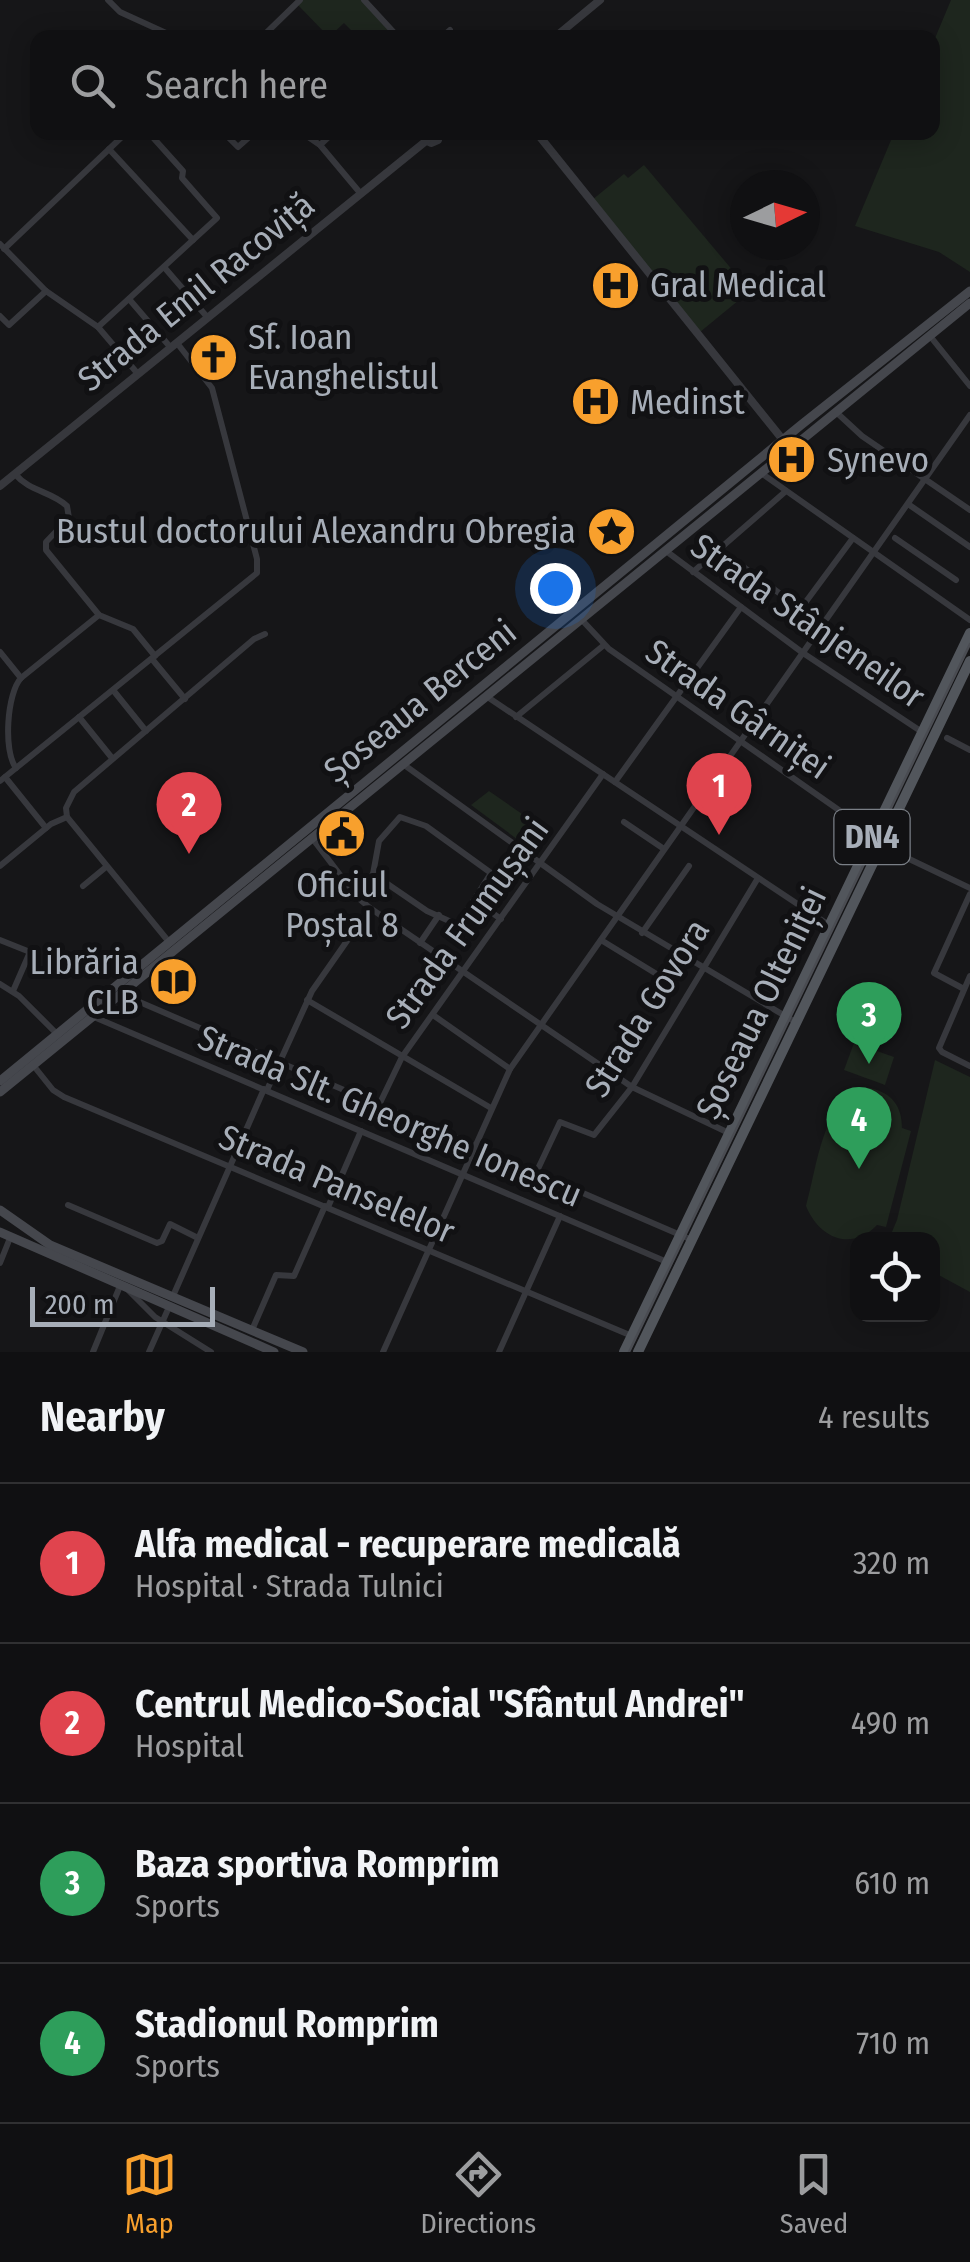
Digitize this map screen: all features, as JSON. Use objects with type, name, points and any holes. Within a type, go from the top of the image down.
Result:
[{"type":"main road","name":"Șoseaua Berceni","points":[[0,1080],[94,1016],[312,838],[359,793],[403,764],[552,636],[581,619],[639,564],[665,550],[836,412],[970,291]]},
{"type":"main road","name":"Șoseaua Berceni","points":[[0,1092],[57,1034],[552,636],[783,440],[970,303]]},
{"type":"main road","name":"Șoseaua Olteniței","points":[[638,1352],[785,1017],[970,632]]},
{"type":"main road","name":"Șoseaua Olteniței","points":[[734,1136],[797,1023],[970,661]]},
{"type":"main road","points":[[0,1210],[41,1240],[274,1352]]},
{"type":"main road","points":[[0,1232],[124,1288],[252,1330],[303,1352]]},
{"type":"main road","name":"Șoseaua Olteniței","points":[[624,1352],[668,1262],[686,1238]]},
{"type":"street","points":[[108,0],[120,12],[159,30]]},
{"type":"street","points":[[269,30],[300,0]]},
{"type":"street","points":[[364,0],[392,30]]},
{"type":"street","points":[[562,30],[585,5],[600,0]]},
{"type":"street","points":[[119,140],[2,246],[46,291],[98,327],[138,374]]},
{"type":"street","points":[[98,327],[217,218],[155,140]]},
{"type":"street","points":[[312,140],[361,194]]},
{"type":"street","points":[[320,145],[325,140]]},
{"type":"street","name":"Strada Emil Racoviță","points":[[0,486],[361,194],[422,140]]},
{"type":"street","points":[[542,140],[783,440]]},
{"type":"street","points":[[109,149],[193,240]]},
{"type":"street","points":[[164,267],[208,318]]},
{"type":"street","points":[[0,316],[8,325],[46,291]]},
{"type":"street","points":[[46,828],[2,779],[253,579],[258,570],[214,391],[129,298]]},
{"type":"street","points":[[930,336],[970,386]]},
{"type":"street","points":[[836,412],[854,430],[970,510]]},
{"type":"street","points":[[382,1352],[510,1069],[970,416]]},
{"type":"street","points":[[760,473],[970,620]]},
{"type":"street","points":[[15,474],[26,486],[68,506],[68,521],[47,540],[45,547],[99,615],[133,629],[185,699]]},
{"type":"street","points":[[693,572],[786,491]]},
{"type":"street","points":[[908,504],[970,546]]},
{"type":"street","points":[[720,550],[800,607],[807,603],[852,538]]},
{"type":"street","points":[[895,538],[956,580]]},
{"type":"street","name":"Strada Stânjeneilor","points":[[665,550],[803,653],[922,732]]},
{"type":"street","points":[[615,782],[740,607]]},
{"type":"street","points":[[16,768],[8,745],[12,694],[20,678],[99,615]]},
{"type":"street","name":"Strada Gârniței","points":[[581,619],[604,645],[873,834]]},
{"type":"street","points":[[169,942],[67,818],[66,808],[72,794],[112,758],[246,645],[265,634]]},
{"type":"street","points":[[516,717],[604,645]]},
{"type":"street","points":[[0,652],[20,678]]},
{"type":"street","points":[[113,690],[146,730]]},
{"type":"street","points":[[486,696],[828,925]]},
{"type":"street","points":[[79,717],[112,758]]},
{"type":"street","points":[[946,738],[970,750]]},
{"type":"street","points":[[403,764],[540,866],[617,917],[797,1023]]},
{"type":"street","name":"Strada Frumușani","points":[[380,1105],[402,1057],[603,774]]},
{"type":"street","points":[[357,897],[373,874],[379,841],[402,816],[426,826],[491,872],[491,877],[458,925],[428,912],[373,874]]},
{"type":"street","points":[[0,866],[46,828],[67,818]]},
{"type":"street","points":[[624,822],[665,850]]},
{"type":"street","points":[[312,838],[370,908],[632,1087],[734,1136]]},
{"type":"street","points":[[882,846],[970,891],[934,972],[964,989]]},
{"type":"street","points":[[642,933],[689,866]]},
{"type":"street","points":[[83,886],[106,867]]},
{"type":"street","name":"Strada Govora","points":[[536,1173],[560,1122],[594,1135],[632,1087],[758,878]]},
{"type":"street","points":[[475,900],[501,919]]},
{"type":"street","points":[[149,1352],[307,1000],[370,908]]},
{"type":"street","points":[[420,943],[439,915]]},
{"type":"street","points":[[0,940],[30,952],[13,991]]},
{"type":"street","points":[[601,940],[668,981]]},
{"type":"street","points":[[970,976],[939,1048],[970,1066]]},
{"type":"street","points":[[0,984],[13,991],[57,1034]]},
{"type":"street","points":[[121,994],[686,1238]]},
{"type":"street","points":[[307,1000],[490,1108]]},
{"type":"street","name":"Strada Slt. Gheorghe Ionescu","points":[[94,1016],[668,1262]]},
{"type":"street","points":[[433,1016],[510,1069]]},
{"type":"street","name":"Strada Panselelor","points":[[30,1062],[64,1097],[632,1336]]},
{"type":"street","points":[[252,1330],[276,1275],[294,1276],[361,1131]]},
{"type":"street","points":[[68,1205],[158,1243],[170,1224],[198,1239]]},
{"type":"street","points":[[499,1352],[560,1216]]},
{"type":"street","points":[[0,1263],[10,1238]]},
{"type":"street","points":[[93,1352],[124,1288],[162,1322],[211,1352]]},
{"type":"shaded area","points":[[300,0],[364,0],[392,30],[351,30],[344,23],[336,30],[322,30],[297,4]]},
{"type":"shaded area","points":[[951,0],[970,0],[970,272],[939,252],[855,226],[891,140],[940,140],[938,30]]},
{"type":"shaded area","points":[[644,165],[750,291],[700,332],[592,200],[624,174],[628,178]]},
{"type":"shaded area","points":[[489,791],[535,823],[521,842],[471,805]]},
{"type":"shaded area","points":[[854,1043],[894,1057],[885,1085],[844,1070]]},
{"type":"shaded area","points":[[935,1060],[970,1077],[970,1292],[940,1276],[940,1232],[892,1232]]},
{"type":"shaded area","points":[[870,1088],[884,1093],[900,1113],[902,1128],[911,1131],[886,1227],[877,1225],[868,1232],[850,1232],[847,1239],[827,1233],[806,1206],[824,1134],[842,1102],[854,1092]]},
{"type":"tram line","points":[[629,1352],[970,644]]},
{"type":"place","name":"Gral Medical","points":[[615,285]]},
{"type":"place","name":"Sf. Ioan Evanghelistul","points":[[213,357]]},
{"type":"place","name":"Medinst","points":[[595,402]]},
{"type":"place","name":"Synevo","points":[[792,460]]},
{"type":"place","name":"Bustul doctorului Alexandru Obregia","points":[[611,531]]},
{"type":"place","name":"Oficiul Poștal 8","points":[[342,833]]},
{"type":"place","name":"Alfa medical - recuperare medicală","points":[[719,835]]},
{"type":"place","name":"Centrul Medico-Social \"Sfântul Andrei\"","points":[[189,854]]},
{"type":"place","name":"Librăria CLB","points":[[174,982]]},
{"type":"place","name":"Baza sportiva Romprim","points":[[869,1064]]},
{"type":"place","name":"Stadionul Romprim","points":[[859,1169]]}]
